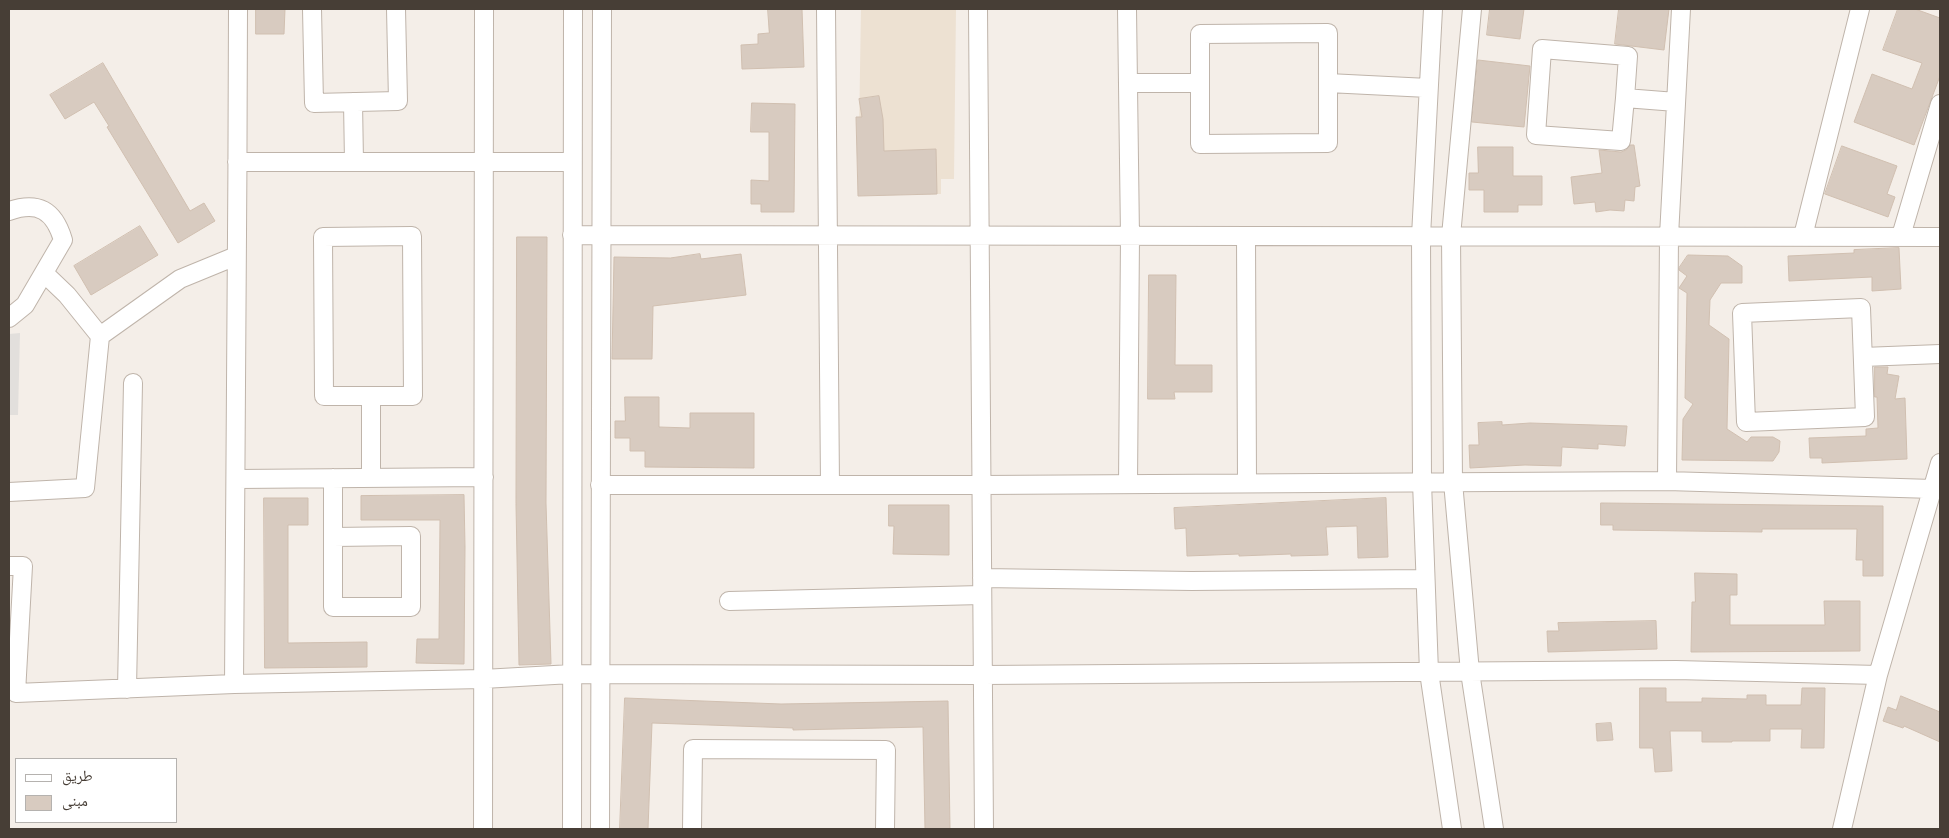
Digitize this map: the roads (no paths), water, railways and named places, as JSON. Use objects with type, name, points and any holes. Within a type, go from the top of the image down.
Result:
[{"type":"street","points":[[234,684],[237,479],[238,9]]},
{"type":"street","points":[[312,9],[314,103],[398,101],[396,9]]},
{"type":"street","points":[[483,829],[484,9]]},
{"type":"street","points":[[572,829],[573,9]]},
{"type":"street","points":[[600,829],[602,9]]},
{"type":"street","points":[[826,9],[830,485]]},
{"type":"street","points":[[978,9],[984,829]]},
{"type":"street","points":[[1127,9],[1130,237],[1128,484]]},
{"type":"street","points":[[1433,9],[1421,236],[1422,482],[1429,672],[1452,829]]},
{"type":"street","points":[[1472,9],[1451,236],[1453,482],[1470,672],[1494,829]]},
{"type":"street","points":[[1667,481],[1669,236],[1681,9]]},
{"type":"street","points":[[1803,236],[1860,9]]},
{"type":"street","points":[[1328,33],[1328,143],[1200,144],[1200,83],[1200,34],[1328,33]]},
{"type":"street","points":[[1542,49],[1628,56],[1625,98],[1621,141],[1536,135],[1542,49]]},
{"type":"street","points":[[1128,83],[1200,83]]},
{"type":"street","points":[[1328,83],[1428,88]]},
{"type":"street","points":[[1625,98],[1676,102]]},
{"type":"street","points":[[353,102],[354,162]]},
{"type":"street","points":[[1901,236],[1940,104]]},
{"type":"street","points":[[237,162],[572,162]]},
{"type":"street","points":[[9,210],[23,206],[33,206],[44,210],[59,224],[63,240],[45,274],[25,305],[9,318]]},
{"type":"street","points":[[412,236],[413,396],[371,396],[324,396],[323,237],[412,236]]},
{"type":"street","points":[[572,236],[1940,237]]},
{"type":"street","points":[[1246,237],[1247,484]]},
{"type":"street","points":[[100,336],[180,280],[236,256]]},
{"type":"street","points":[[9,492],[85,488],[100,336],[67,295],[45,274]]},
{"type":"street","points":[[1861,308],[1862,357],[1865,417],[1746,422],[1742,312],[1861,308]]},
{"type":"street","points":[[1862,357],[1940,354]]},
{"type":"street","points":[[127,689],[133,382]]},
{"type":"street","points":[[371,396],[371,478]]},
{"type":"street","points":[[1842,829],[1878,675],[1940,463]]},
{"type":"street","points":[[237,479],[484,477]]},
{"type":"street","points":[[333,478],[333,537],[333,607],[411,607],[411,536],[333,537]]},
{"type":"street","points":[[600,485],[1667,481],[1933,488]]},
{"type":"street","points":[[9,566],[23,566],[16,693],[234,684],[484,679],[572,674],[983,675],[1676,670],[1878,675]]},
{"type":"street","points":[[729,601],[982,587],[1192,581],[1425,579]]},
{"type":"street","points":[[692,829],[692,749],[886,750],[885,829]]}]
